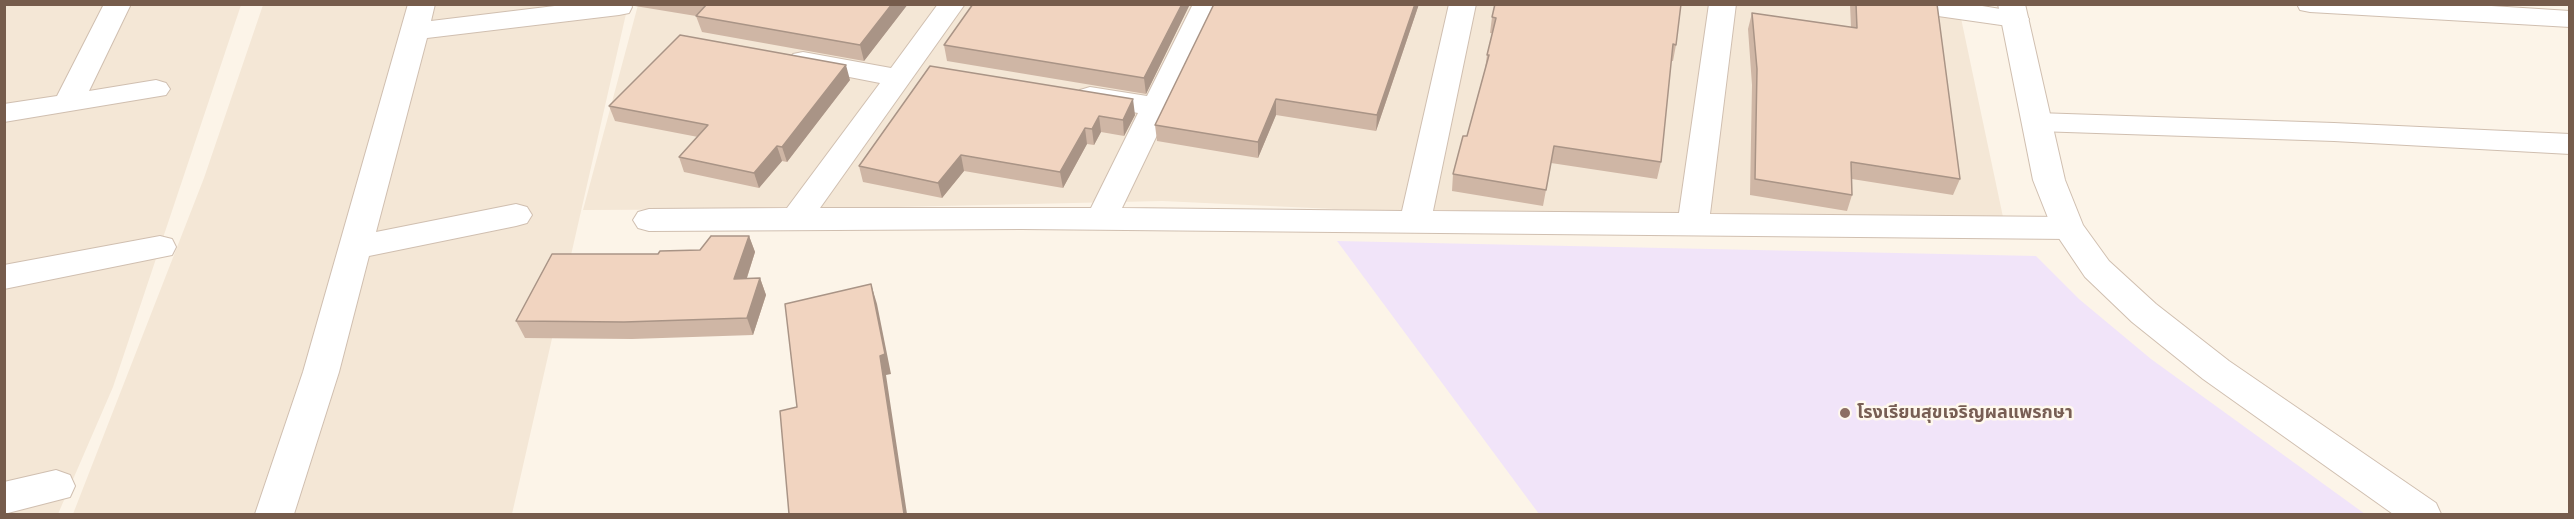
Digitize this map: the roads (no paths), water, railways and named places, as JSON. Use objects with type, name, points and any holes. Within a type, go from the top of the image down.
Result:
[{"type":"street","points":[[68,103],[118,4]]},
{"type":"street","points":[[796,219],[913,71],[952,4]]},
{"type":"street","points":[[1101,219],[1207,4]]},
{"type":"street","points":[[1415,222],[1463,4]]},
{"type":"street","points":[[1694,225],[1722,4]]},
{"type":"street","points":[[1910,4],[2013,12],[2049,180],[2068,228],[2097,269],[2153,320],[2216,370],[2422,514]]},
{"type":"street","points":[[2310,4],[2570,19]]},
{"type":"street","points":[[274,514],[321,372],[418,18],[619,7]]},
{"type":"street","points":[[775,55],[913,71]]},
{"type":"street","points":[[4,113],[156,88]]},
{"type":"street","points":[[1062,91],[1156,107]]},
{"type":"street","points":[[2037,122],[2334,132],[2570,144]]},
{"type":"street","points":[[356,247],[516,215]]},
{"type":"street","points":[[649,219],[1101,219],[2068,228]]},
{"type":"street","points":[[4,277],[160,247]]},
{"type":"street","points":[[4,498],[56,486]]},
{"type":"place","name":"โรงเรียนสุขเจริญผลแพรกษา","points":[[1845,413]]}]
